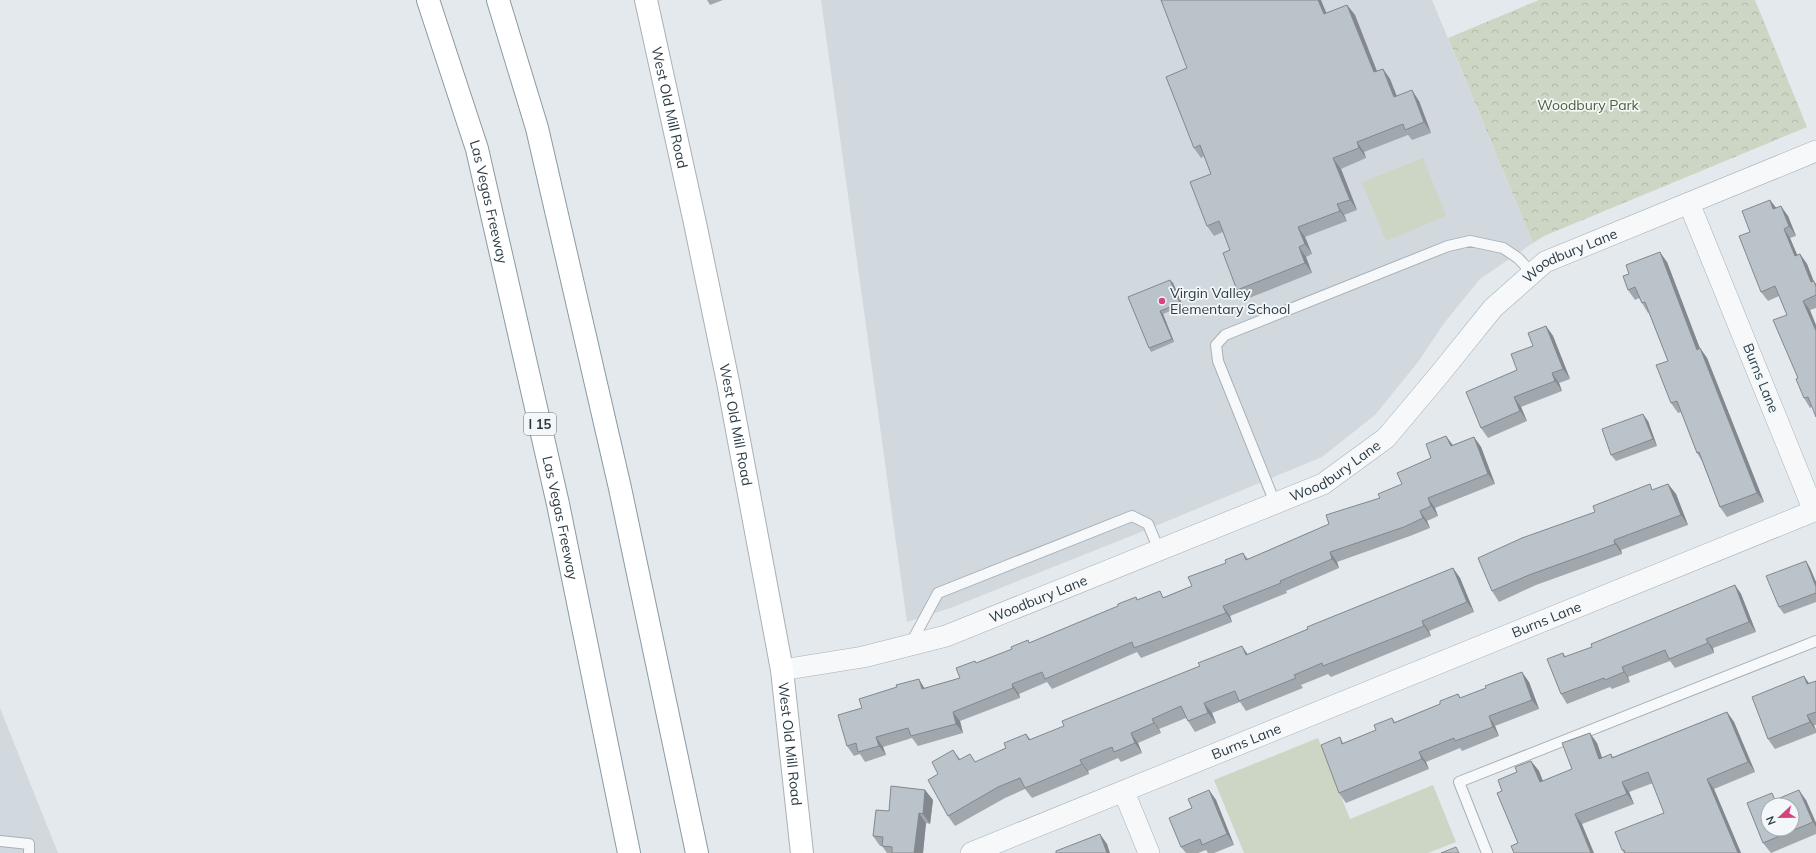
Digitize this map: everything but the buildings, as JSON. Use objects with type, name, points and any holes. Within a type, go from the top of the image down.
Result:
[{"type":"main road","name":"Las Vegas Freeway","points":[[428,0],[477,149],[558,504],[629,853]]},
{"type":"main road","points":[[498,0],[537,128],[620,488],[697,853]]},
{"type":"main road","name":"West Old Mill Road","points":[[646,0],[692,208],[726,375],[782,670],[802,853]]},
{"type":"street","name":"Woodbury Lane","points":[[782,670],[863,657],[946,636],[1323,484],[1386,438],[1493,308],[1545,262],[1816,151]]},
{"type":"street","name":"Burns Lane","points":[[971,853],[1814,510],[1689,203]]},
{"type":"street","points":[[1124,792],[1149,853]]},
{"type":"lane","points":[[1275,503],[1218,361],[1216,346],[1225,335],[1448,246],[1470,241],[1503,248],[1518,258],[1532,273]]},
{"type":"lane","points":[[910,645],[938,593],[1132,516],[1148,524],[1159,550]]},
{"type":"lane","points":[[1487,853],[1459,782],[1816,641]]},
{"type":"lane","points":[[0,842],[29,844],[29,853]]},
{"type":"shaded area","name":"Virgin Valley Elementary School","points":[[821,0],[1432,0],[1533,243],[1480,279],[1445,322],[1418,362],[1375,415],[1322,457],[1136,534],[953,607],[907,622]]},
{"type":"shaded area","points":[[0,708],[58,853],[0,853]]},
{"type":"green space","name":"Woodbury Park","points":[[1539,0],[1755,0],[1807,127],[1544,236],[1533,243],[1448,38]]},
{"type":"green space","points":[[1423,158],[1446,216],[1386,241],[1362,182]]},
{"type":"green space","points":[[1318,738],[1350,819],[1433,785],[1456,842],[1428,853],[1244,853],[1214,780]]},
{"type":"place","name":"Virgin Valley Elementary School","points":[[1162,301]]}]
